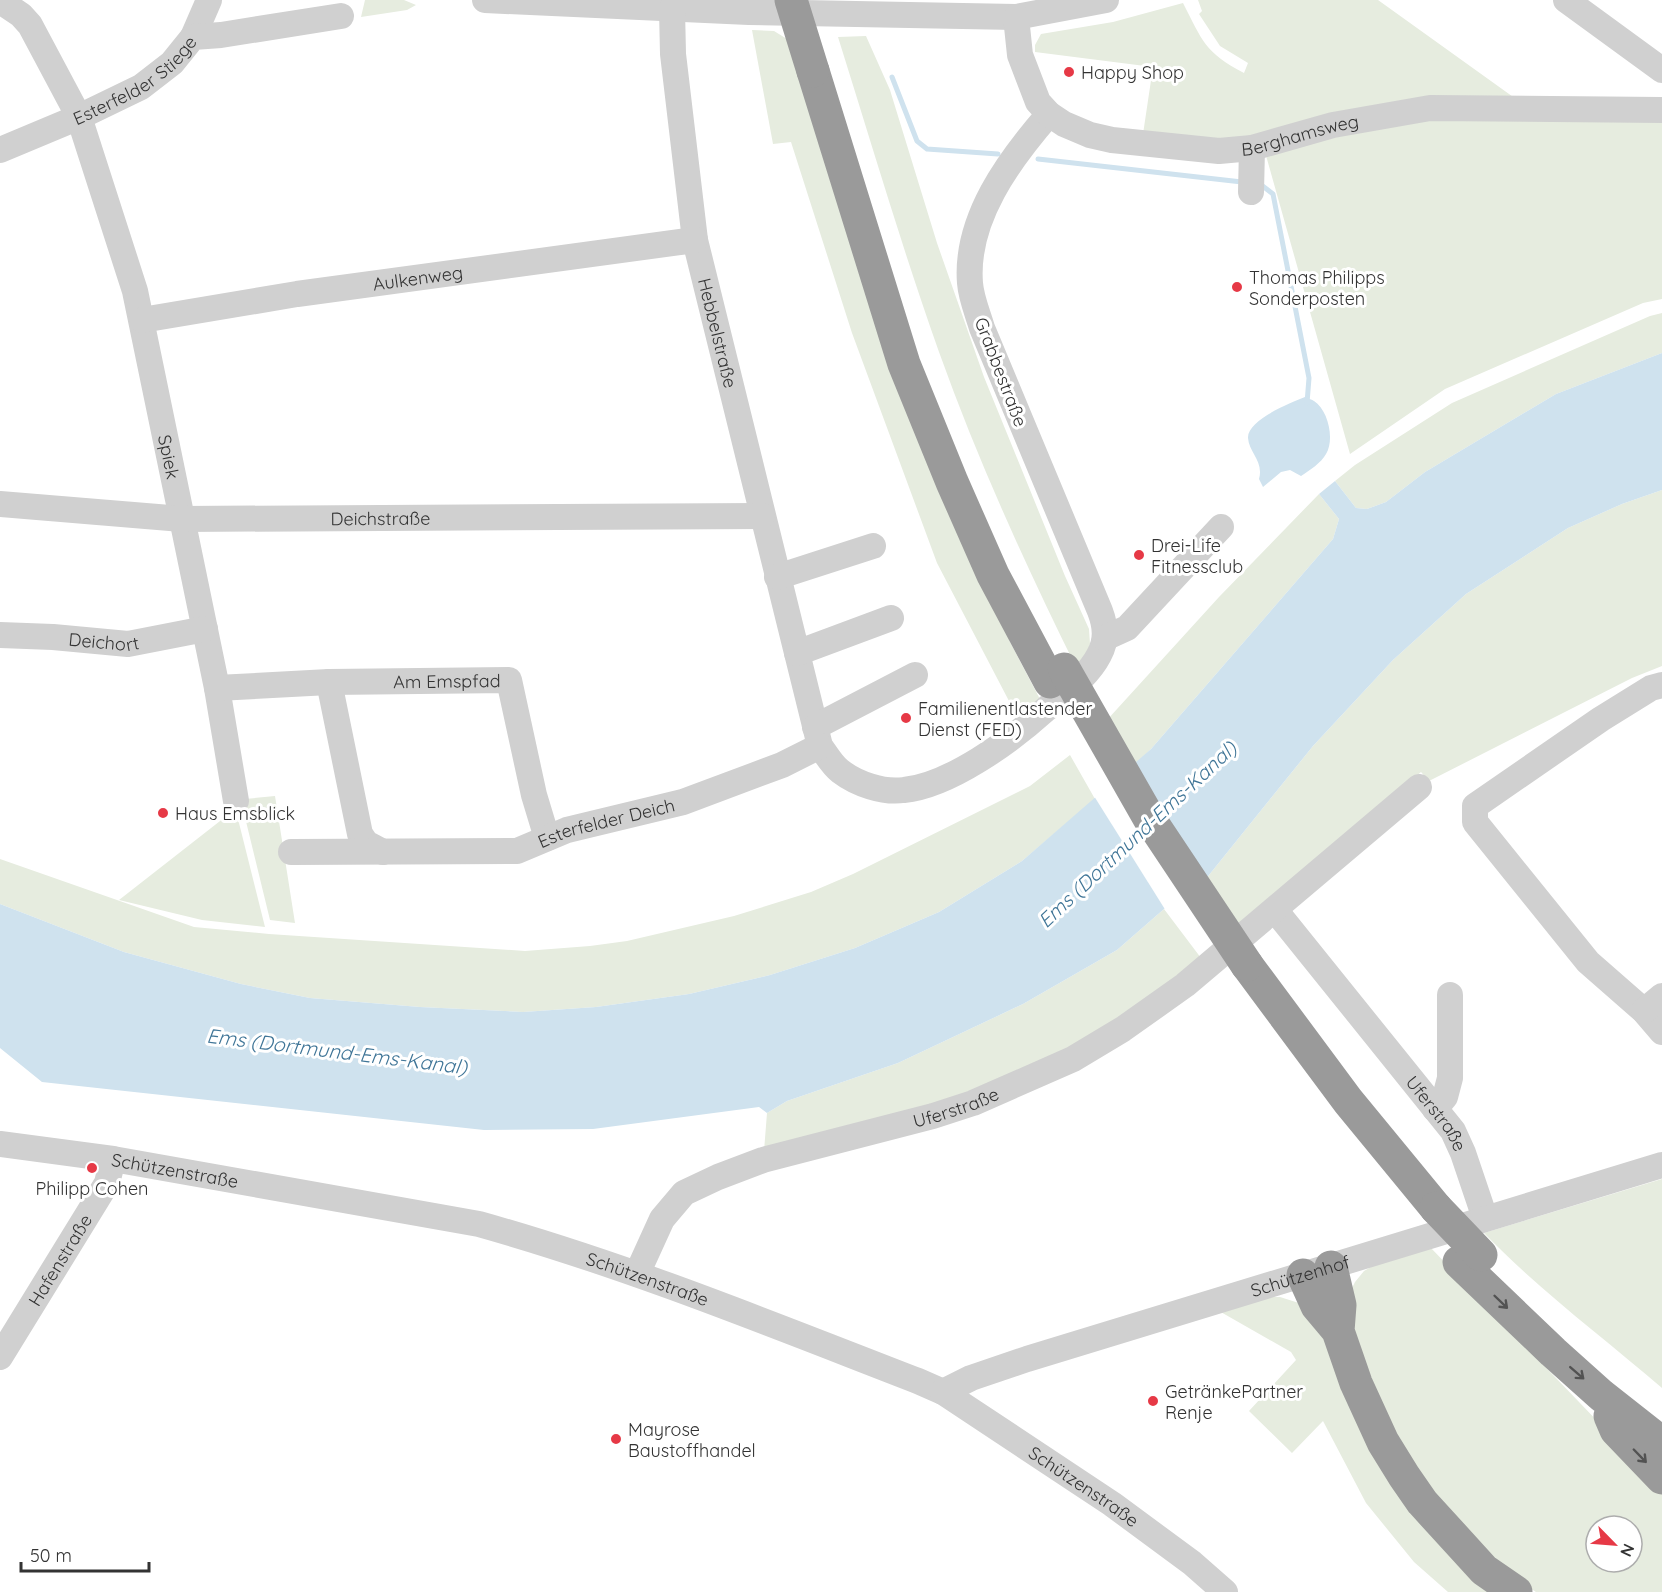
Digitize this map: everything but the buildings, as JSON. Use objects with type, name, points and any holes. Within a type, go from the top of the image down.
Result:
[{"type":"highway","points":[[791,0],[823,71]]},
{"type":"highway","points":[[811,0],[823,71],[904,364],[993,575],[1057,675],[1133,827],[1183,906],[1240,971],[1332,1113],[1470,1258],[1553,1352],[1601,1395],[1662,1443]]},
{"type":"highway","points":[[1470,1258],[1662,1416]]},
{"type":"highway","points":[[1317,1271],[1340,1305],[1338,1331],[1356,1383],[1383,1442],[1416,1494],[1444,1529],[1485,1570],[1516,1592]]},
{"type":"highway","points":[[1601,1395],[1616,1430],[1662,1478]]},
{"type":"street","points":[[193,37],[209,0]]},
{"type":"street","points":[[485,0],[672,9],[1016,17],[1106,0]]},
{"type":"street","points":[[1566,0],[1662,70]]},
{"type":"street","name":"Spiek","points":[[0,1],[21,15],[30,26],[79,117],[135,291],[217,688],[236,801]]},
{"type":"street","name":"Hebbelstraße","points":[[672,9],[673,54],[695,240],[818,736]]},
{"type":"street","name":"Esterfelder Stiege","points":[[0,150],[79,117],[141,87],[172,63],[193,37],[221,35],[342,16]]},
{"type":"street","name":"Berghamsweg","points":[[1016,17],[1020,55],[1038,102],[1049,114],[1064,124],[1090,135],[1112,140],[1219,151],[1252,148],[1333,125],[1430,108],[1662,110]]},
{"type":"street","name":"Grabbestraße","points":[[1049,114],[1025,142],[985,207],[971,250],[970,285],[982,328],[1105,624],[1105,638]]},
{"type":"street","points":[[1251,192],[1252,148]]},
{"type":"street","name":"Aulkenweg","points":[[142,320],[297,294],[695,240]]},
{"type":"street","name":"Deichstraße","points":[[0,504],[182,519],[762,516]]},
{"type":"street","points":[[915,675],[818,736],[838,770],[854,780],[878,788],[903,790],[928,785],[981,759],[1024,729],[1089,671],[1105,638],[1127,628],[1221,527]]},
{"type":"street","points":[[777,577],[873,546]]},
{"type":"street","points":[[797,652],[891,618]]},
{"type":"street","name":"Deichort","points":[[0,635],[128,644],[205,629]]},
{"type":"street","name":"Am Emspfad","points":[[217,688],[329,682],[509,680],[536,806],[547,838]]},
{"type":"street","points":[[329,682],[360,834],[366,843],[383,852]]},
{"type":"street","points":[[1662,685],[1651,688],[1601,719],[1475,806],[1475,822],[1588,962],[1653,1004],[1662,1032]]},
{"type":"street","name":"Esterfelder Deich","points":[[291,852],[517,851],[567,830],[682,802],[782,765],[818,736]]},
{"type":"street","name":"Uferstraße","points":[[637,1274],[662,1219],[684,1193],[763,1160],[933,1116],[973,1103],[1073,1059],[1124,1029],[1169,998],[1419,787]]},
{"type":"street","name":"Uferstraße","points":[[1275,910],[1453,1131],[1485,1218]]},
{"type":"street","points":[[1435,1109],[1445,1097],[1450,1078],[1450,995]]},
{"type":"street","name":"Schützenstraße","points":[[0,1144],[112,1159],[479,1224],[637,1274],[908,1376],[943,1392],[1112,1504],[1192,1563],[1225,1592]]},
{"type":"street","name":"Hafenstraße","points":[[0,1357],[107,1183],[112,1159]]},
{"type":"street","name":"Schützenhof","points":[[943,1392],[971,1378],[1028,1359],[1662,1165]]},
{"type":"shaded area","points":[[365,0],[404,0],[416,5],[407,10],[361,17]]},
{"type":"shaded area","points":[[1198,0],[1378,0],[1516,99],[1229,142],[1143,134],[1153,67],[1035,52],[1035,45],[1041,34],[1113,22],[1183,3],[1206,44],[1221,59],[1244,73],[1248,63],[1220,46],[1199,14],[1202,11]]},
{"type":"shaded area","points":[[752,30],[774,31],[787,39],[1010,642],[1042,703],[1020,722],[937,563],[852,333],[791,142],[773,144]]},
{"type":"shaded area","points":[[866,36],[890,90],[937,243],[984,377],[1089,629],[1090,644],[1087,655],[1077,669],[986,473],[954,393],[912,274],[838,37]]},
{"type":"shaded area","points":[[1430,117],[1662,120],[1662,299],[1643,303],[1445,389],[1350,454],[1265,152]]},
{"type":"shaded area","points":[[1662,313],[1662,353],[1556,394],[1425,472],[1386,502],[1367,509],[1356,508],[1335,481],[1355,465],[1452,403],[1650,316]]},
{"type":"shaded area","points":[[1662,490],[1662,666],[1632,678],[1429,781],[1421,772],[1236,929],[1205,880],[1313,746],[1393,660],[1466,594],[1568,528],[1622,504]]},
{"type":"shaded area","points":[[1319,494],[1339,519],[1333,539],[1151,749],[1133,766],[1107,720],[1219,597]]},
{"type":"shaded area","points":[[1070,755],[1095,799],[1022,861],[939,912],[855,948],[770,975],[689,994],[596,1007],[523,1012],[310,998],[241,984],[124,952],[0,904],[0,859],[194,927],[525,951],[627,941],[734,916],[811,892],[853,874],[1030,786]]},
{"type":"shaded area","points":[[275,796],[295,923],[270,920],[242,805],[245,799]]},
{"type":"shaded area","points":[[229,814],[237,815],[265,927],[202,920],[119,900]]},
{"type":"shaded area","points":[[1164,909],[1201,958],[1177,978],[1067,1052],[965,1095],[764,1151],[767,1113],[787,1101],[898,1063],[1023,1004],[1117,950]]},
{"type":"shaded area","points":[[1662,1179],[1662,1388],[1549,1294],[1484,1233]]},
{"type":"shaded area","points":[[1430,1247],[1604,1428],[1662,1493],[1662,1592],[1536,1592],[1514,1578],[1478,1549],[1397,1446],[1349,1319],[1349,1294],[1364,1271],[1376,1264]]},
{"type":"shaded area","points":[[1265,1297],[1280,1297],[1302,1304],[1490,1592],[1448,1592],[1414,1562],[1366,1503],[1323,1421],[1292,1453],[1249,1411],[1296,1360],[1291,1352],[1219,1311]]},
{"type":"water","name":"Ems (Dortmund-Ems-Kanal)","points":[[1662,353],[1662,490],[1622,504],[1568,528],[1466,594],[1393,660],[1313,746],[1205,880],[1164,909],[1117,950],[1023,1004],[898,1063],[787,1101],[767,1113],[759,1107],[593,1129],[484,1130],[42,1082],[0,1048],[0,904],[124,952],[241,984],[310,998],[420,1007],[523,1012],[596,1007],[689,994],[770,975],[855,948],[939,912],[1022,861],[1151,749],[1333,539],[1339,519],[1319,494],[1335,481],[1356,508],[1367,509],[1386,502],[1425,472],[1556,394]]},
{"type":"water","points":[[1305,397],[1314,401],[1323,411],[1329,425],[1329,448],[1318,463],[1301,476],[1290,470],[1281,472],[1263,487],[1259,479],[1260,467],[1249,443],[1250,431],[1270,413]]},
{"type":"pier","points":[[1132,763],[1206,882],[1166,911],[1094,796]]},
{"type":"waterway","points":[[892,77],[917,141],[927,149],[998,154]]},
{"type":"waterway","points":[[1038,159],[1242,182]]},
{"type":"waterway","points":[[1260,184],[1273,194],[1309,378],[1307,403]]},
{"type":"place","name":"Happy Shop","points":[[1069,72]]},
{"type":"place","name":"Thomas Philipps Sonderposten","points":[[1237,287]]},
{"type":"place","name":"Drei-Life Fitnessclub","points":[[1139,555]]},
{"type":"place","name":"Familienentlastender Dienst (FED)","points":[[906,718]]},
{"type":"place","name":"Haus Emsblick","points":[[163,813]]},
{"type":"place","name":"Philipp Cohen","points":[[92,1168]]},
{"type":"place","name":"GetränkePartner Renje","points":[[1153,1401]]},
{"type":"place","name":"Mayrose Baustoffhandel","points":[[616,1439]]}]
